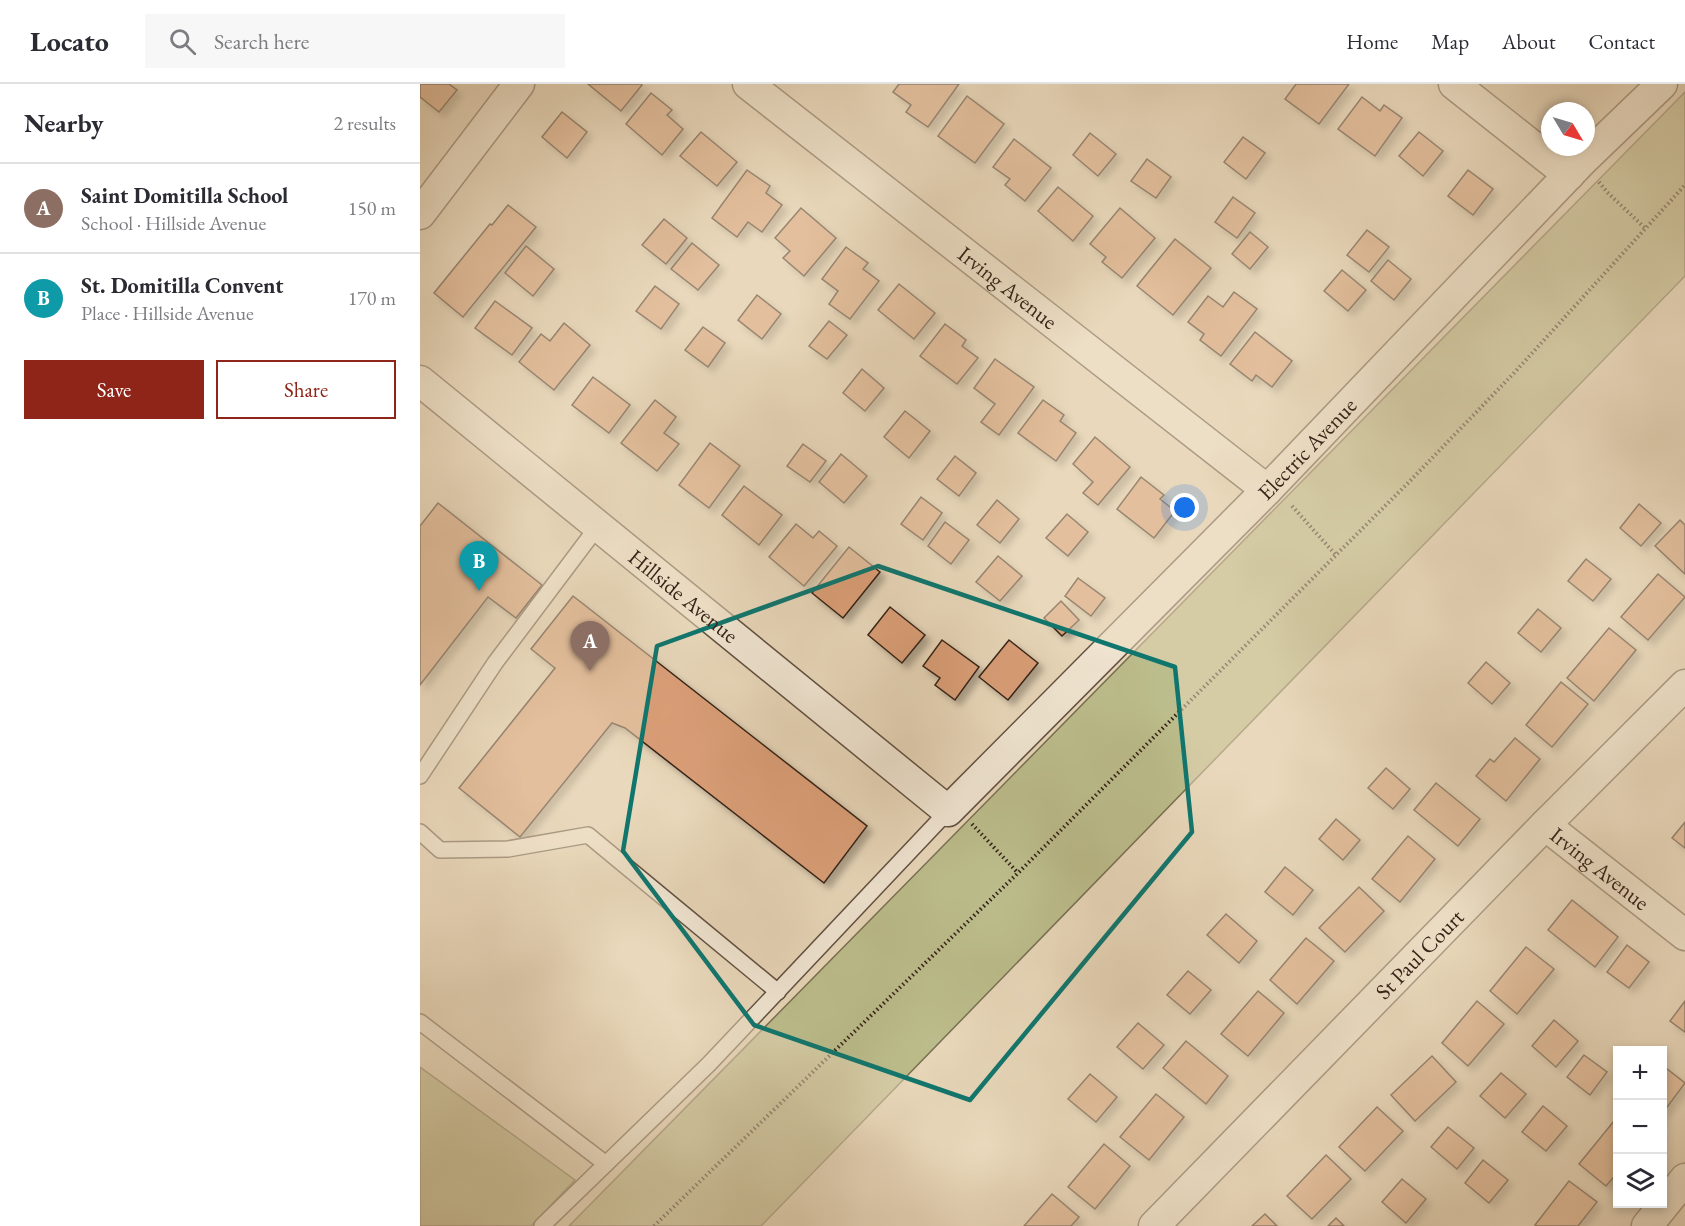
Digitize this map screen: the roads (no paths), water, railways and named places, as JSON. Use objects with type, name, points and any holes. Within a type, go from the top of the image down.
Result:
[{"type":"street","points":[[420,214],[519,84]]},
{"type":"street","name":"Irving Avenue","points":[[748,84],[1270,487]]},
{"type":"street","points":[[1454,84],[1576,167]]},
{"type":"street","name":"Electric Avenue","points":[[951,807],[1270,487],[1576,167],[1662,84]]},
{"type":"street","name":"Hillside Avenue","points":[[420,381],[951,807]]},
{"type":"street","name":"St Paul Court","points":[[1154,1226],[1545,825],[1685,686]]},
{"type":"street","name":"Irving Avenue","points":[[1545,825],[1685,935]]},
{"type":"street","points":[[1647,1226],[1685,1179]]},
{"type":"lane","points":[[420,776],[495,663],[598,526]]},
{"type":"lane","points":[[542,1226],[709,1064],[951,807]]},
{"type":"lane","points":[[420,832],[440,850],[508,849],[588,835],[778,992]]},
{"type":"lane","points":[[420,1022],[606,1164]]},
{"type":"place","name":"St. Domitilla Convent","points":[[479,591]]},
{"type":"place","name":"Saint Domitilla School","points":[[590,671]]}]
